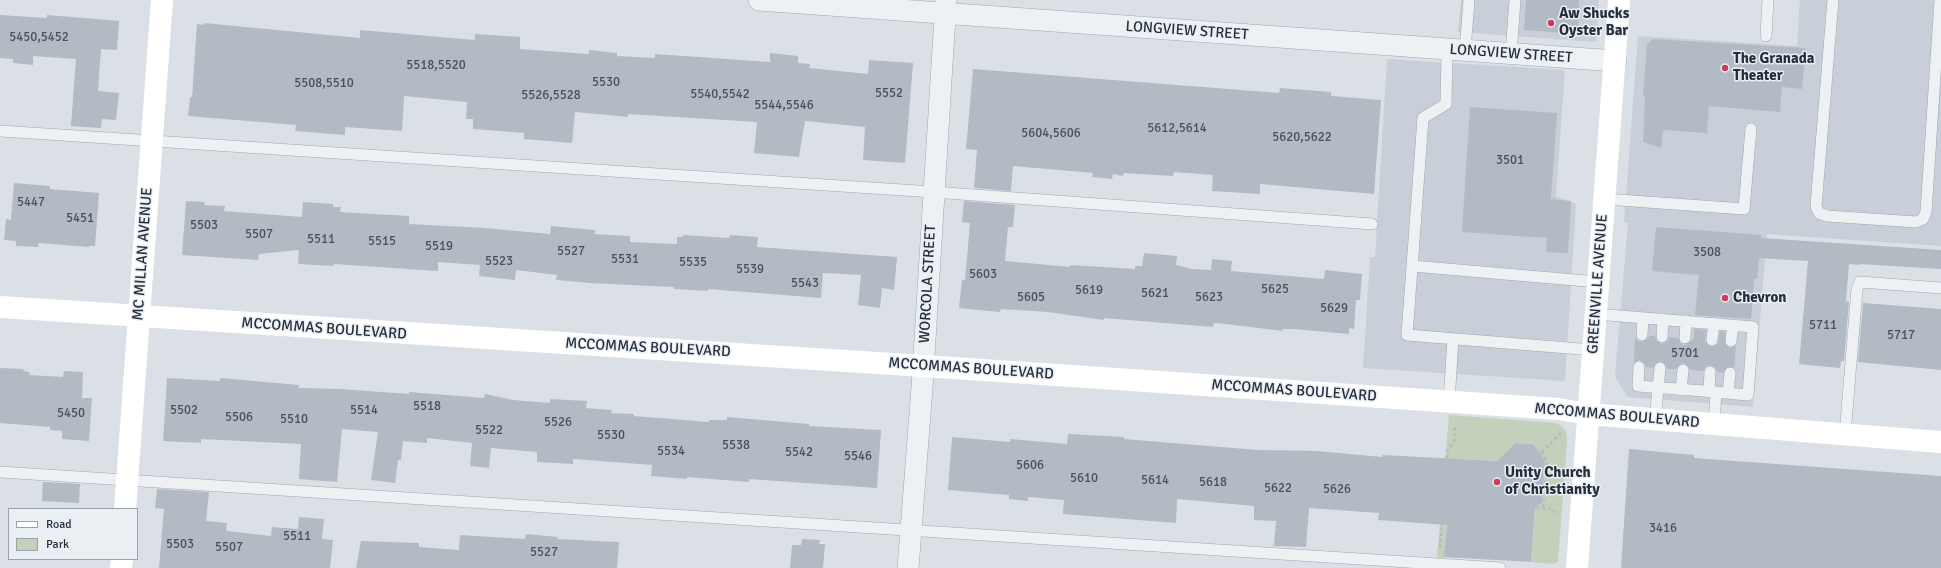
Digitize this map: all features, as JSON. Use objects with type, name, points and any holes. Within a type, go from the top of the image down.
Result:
[{"type":"street","name":"MC MILLAN AVENUE","points":[[125,508],[162,0]]},
{"type":"street","name":"LONGVIEW STREET","points":[[759,0],[946,6],[1456,50],[1616,61]]},
{"type":"street","name":"GREENVILLE AVENUE","points":[[1577,568],[1620,0]]},
{"type":"street","name":"WORCOLA STREET","points":[[908,568],[924,366],[946,6]]},
{"type":"street","name":"MCCOMMAS BOULEVARD","points":[[0,307],[924,366],[1558,409],[1588,414],[1655,420],[1941,442]]},
{"type":"lane","points":[[1469,0],[1456,50],[1446,104],[1422,118],[1407,335],[1593,350]]},
{"type":"lane","points":[[1511,54],[1515,0]]},
{"type":"lane","points":[[1766,36],[1768,0]]},
{"type":"lane","points":[[1833,0],[1816,206],[1819,213],[1827,216],[1916,222],[1923,219],[1926,212],[1940,0]]},
{"type":"lane","points":[[1605,199],[1744,209],[1750,129]]},
{"type":"lane","points":[[0,131],[934,192],[1372,224]]},
{"type":"lane","points":[[1412,266],[1598,282]]},
{"type":"lane","points":[[1845,435],[1857,289],[1860,282],[1941,288]]},
{"type":"lane","points":[[1596,314],[1753,327],[1748,395],[1638,386],[1639,367]]},
{"type":"lane","points":[[1642,335],[1643,318]]},
{"type":"lane","points":[[1662,337],[1663,319]]},
{"type":"lane","points":[[1685,338],[1686,321]]},
{"type":"lane","points":[[1712,340],[1714,324]]},
{"type":"lane","points":[[1732,341],[1733,325]]},
{"type":"lane","points":[[1449,402],[1453,339]]},
{"type":"lane","points":[[1655,420],[1660,368]]},
{"type":"lane","points":[[1681,390],[1683,370]]},
{"type":"lane","points":[[1710,372],[1713,392],[1714,424]]},
{"type":"lane","points":[[1728,393],[1730,373]]},
{"type":"lane","points":[[0,472],[1500,568]]},
{"type":"path","points":[[1440,550],[1447,452],[1454,441],[1455,423]]},
{"type":"path","points":[[1543,507],[1547,461],[1541,453],[1562,431]]},
{"type":"path","points":[[1537,507],[1540,509],[1543,507],[1549,508],[1559,513]]},
{"type":"shaded area","points":[[1461,0],[1599,0],[1596,42],[1458,32]]},
{"type":"shaded area","points":[[1800,0],[1941,0],[1941,246],[1767,234],[1753,407],[1627,397],[1615,376],[1628,223],[1624,222],[1638,36],[1797,46]]},
{"type":"shaded area","points":[[1387,59],[1565,70],[1556,196],[1576,204],[1565,381],[1363,368],[1370,257],[1375,257]]},
{"type":"green space","points":[[1449,415],[1556,423],[1563,427],[1566,431],[1567,442],[1558,562],[1552,564],[1531,562],[1534,509],[1542,503],[1545,460],[1533,444],[1517,443],[1504,461],[1452,459],[1444,558],[1437,557]]},
{"type":"building","name":"Aw Shucks Oyster Bar","points":[[1526,0],[1579,0],[1578,34],[1524,30]]},
{"type":"building","points":[[0,15],[47,18],[47,15],[119,21],[117,50],[101,49],[98,91],[119,93],[116,120],[102,119],[101,128],[71,126],[76,59],[33,56],[33,65],[13,63],[13,59],[0,58]]},
{"type":"building","points":[[204,23],[360,38],[360,30],[475,40],[475,34],[520,37],[520,49],[589,54],[589,50],[617,53],[617,56],[655,58],[655,54],[770,62],[770,53],[798,56],[798,63],[810,64],[809,68],[868,74],[869,60],[913,63],[905,163],[863,160],[865,127],[805,121],[799,157],[754,153],[757,122],[628,114],[628,117],[575,112],[572,143],[524,139],[524,133],[473,129],[473,119],[466,119],[467,102],[404,96],[402,131],[345,127],[345,135],[295,131],[296,125],[188,116],[190,97],[192,97],[197,24],[204,25]]},
{"type":"building","name":"The Granada Theater","points":[[1653,39],[1806,48],[1802,89],[1782,87],[1780,112],[1709,106],[1707,133],[1663,130],[1661,148],[1643,142],[1645,98],[1643,95],[1647,44]]},
{"type":"building","points":[[973,69],[1279,93],[1280,88],[1331,92],[1331,96],[1381,100],[1374,194],[1260,184],[1260,194],[1212,191],[1213,175],[1174,172],[1173,176],[1124,173],[1123,176],[1113,174],[1112,179],[1092,177],[1093,173],[1013,166],[1011,191],[974,188],[977,150],[966,149]]},
{"type":"building","points":[[1470,107],[1557,113],[1551,199],[1571,201],[1568,253],[1546,252],[1547,238],[1462,232]]},
{"type":"building","points":[[14,183],[50,186],[50,189],[99,193],[95,246],[89,247],[39,243],[38,247],[16,246],[16,241],[4,240],[6,219],[11,220]]},
{"type":"building","points":[[186,201],[205,202],[204,205],[225,206],[224,211],[302,217],[303,202],[333,204],[333,207],[341,207],[340,212],[409,216],[409,224],[484,228],[550,234],[551,226],[595,230],[594,234],[630,236],[630,242],[677,244],[677,237],[683,237],[683,235],[729,238],[730,235],[758,237],[757,247],[897,257],[894,290],[882,288],[880,308],[858,305],[861,275],[823,273],[821,298],[708,289],[708,291],[674,289],[674,287],[556,280],[557,275],[516,270],[515,280],[479,276],[480,265],[438,262],[438,271],[334,264],[334,266],[298,264],[299,250],[259,254],[258,260],[182,255]]},
{"type":"building","points":[[964,201],[1015,205],[1013,227],[1008,227],[1005,261],[1070,267],[1070,265],[1135,269],[1135,266],[1142,266],[1144,253],[1177,256],[1176,265],[1192,269],[1211,270],[1212,259],[1232,261],[1231,271],[1324,279],[1325,270],[1362,274],[1360,300],[1356,300],[1354,329],[1349,328],[1349,334],[1294,329],[1283,329],[1283,331],[1214,323],[1213,327],[1104,318],[1104,320],[1048,312],[1001,309],[1000,312],[959,308],[962,280],[965,280],[970,223],[962,222]]},
{"type":"building","points":[[1656,227],[1761,235],[1761,238],[1941,250],[1941,269],[1849,264],[1846,301],[1849,302],[1844,361],[1841,361],[1840,368],[1799,364],[1808,261],[1759,258],[1757,279],[1754,279],[1751,319],[1695,315],[1699,275],[1652,271]]},
{"type":"building","points":[[1863,303],[1941,309],[1941,370],[1858,362]]},
{"type":"building","name":"Chevron","points":[[1694,329],[1706,330],[1705,342],[1712,347],[1718,344],[1720,331],[1725,332],[1725,344],[1730,348],[1736,346],[1734,368],[1728,367],[1723,373],[1717,372],[1716,368],[1711,365],[1706,366],[1703,371],[1690,370],[1684,363],[1680,364],[1676,369],[1667,369],[1666,365],[1661,361],[1655,364],[1653,368],[1646,367],[1640,360],[1634,363],[1635,337],[1638,341],[1642,342],[1648,339],[1649,336],[1655,336],[1656,340],[1662,344],[1668,341],[1669,337],[1678,338],[1681,344],[1685,345],[1694,339]]},
{"type":"building","points":[[0,368],[24,369],[23,371],[30,372],[29,375],[63,377],[64,371],[83,372],[82,398],[92,398],[89,441],[62,439],[62,431],[50,430],[50,427],[0,423]]},
{"type":"building","points":[[167,378],[220,381],[220,378],[299,385],[298,388],[340,389],[409,394],[409,392],[484,398],[485,394],[513,400],[550,403],[550,399],[587,401],[586,408],[612,410],[611,413],[634,414],[634,416],[709,422],[709,420],[727,420],[727,417],[809,424],[809,426],[881,430],[877,488],[749,479],[749,482],[687,477],[687,479],[651,476],[652,465],[573,459],[573,464],[537,462],[537,452],[491,448],[489,468],[470,466],[472,443],[427,438],[427,443],[403,441],[401,460],[398,460],[395,483],[371,480],[378,432],[342,429],[337,482],[299,479],[301,444],[201,439],[201,443],[163,441]]},
{"type":"building","points":[[1068,434],[1124,437],[1124,439],[1258,450],[1317,451],[1382,457],[1383,455],[1497,461],[1516,443],[1533,444],[1545,460],[1542,503],[1535,508],[1531,562],[1444,557],[1447,525],[1378,520],[1379,513],[1309,508],[1306,547],[1274,546],[1276,521],[1254,520],[1254,506],[1177,499],[1176,523],[1063,514],[1064,500],[1028,497],[1028,501],[1009,499],[1009,495],[948,490],[952,437],[1010,442],[1010,439],[1067,444]]},
{"type":"building","points":[[1629,449],[1694,455],[1694,458],[1941,476],[1941,568],[1621,568]]},
{"type":"building","points":[[43,482],[80,484],[79,503],[42,501]]},
{"type":"building","points":[[157,489],[209,492],[206,521],[227,523],[226,531],[271,536],[272,527],[298,529],[299,517],[324,519],[322,539],[333,540],[330,568],[159,568],[164,509],[155,508]]},
{"type":"building","points":[[526,534],[558,537],[557,539],[619,542],[617,568],[356,568],[361,541],[419,543],[419,547],[459,550],[460,535],[525,539]]},
{"type":"building","points":[[802,539],[820,540],[819,544],[825,544],[823,568],[790,568],[792,545],[801,545]]},
{"type":"place","name":"Aw Shucks Oyster Bar","points":[[1551,23]]},
{"type":"place","name":"The Granada Theater","points":[[1725,68]]},
{"type":"place","name":"Chevron","points":[[1725,298]]},
{"type":"place","name":"Unity Church of Christianity","points":[[1497,482]]}]
